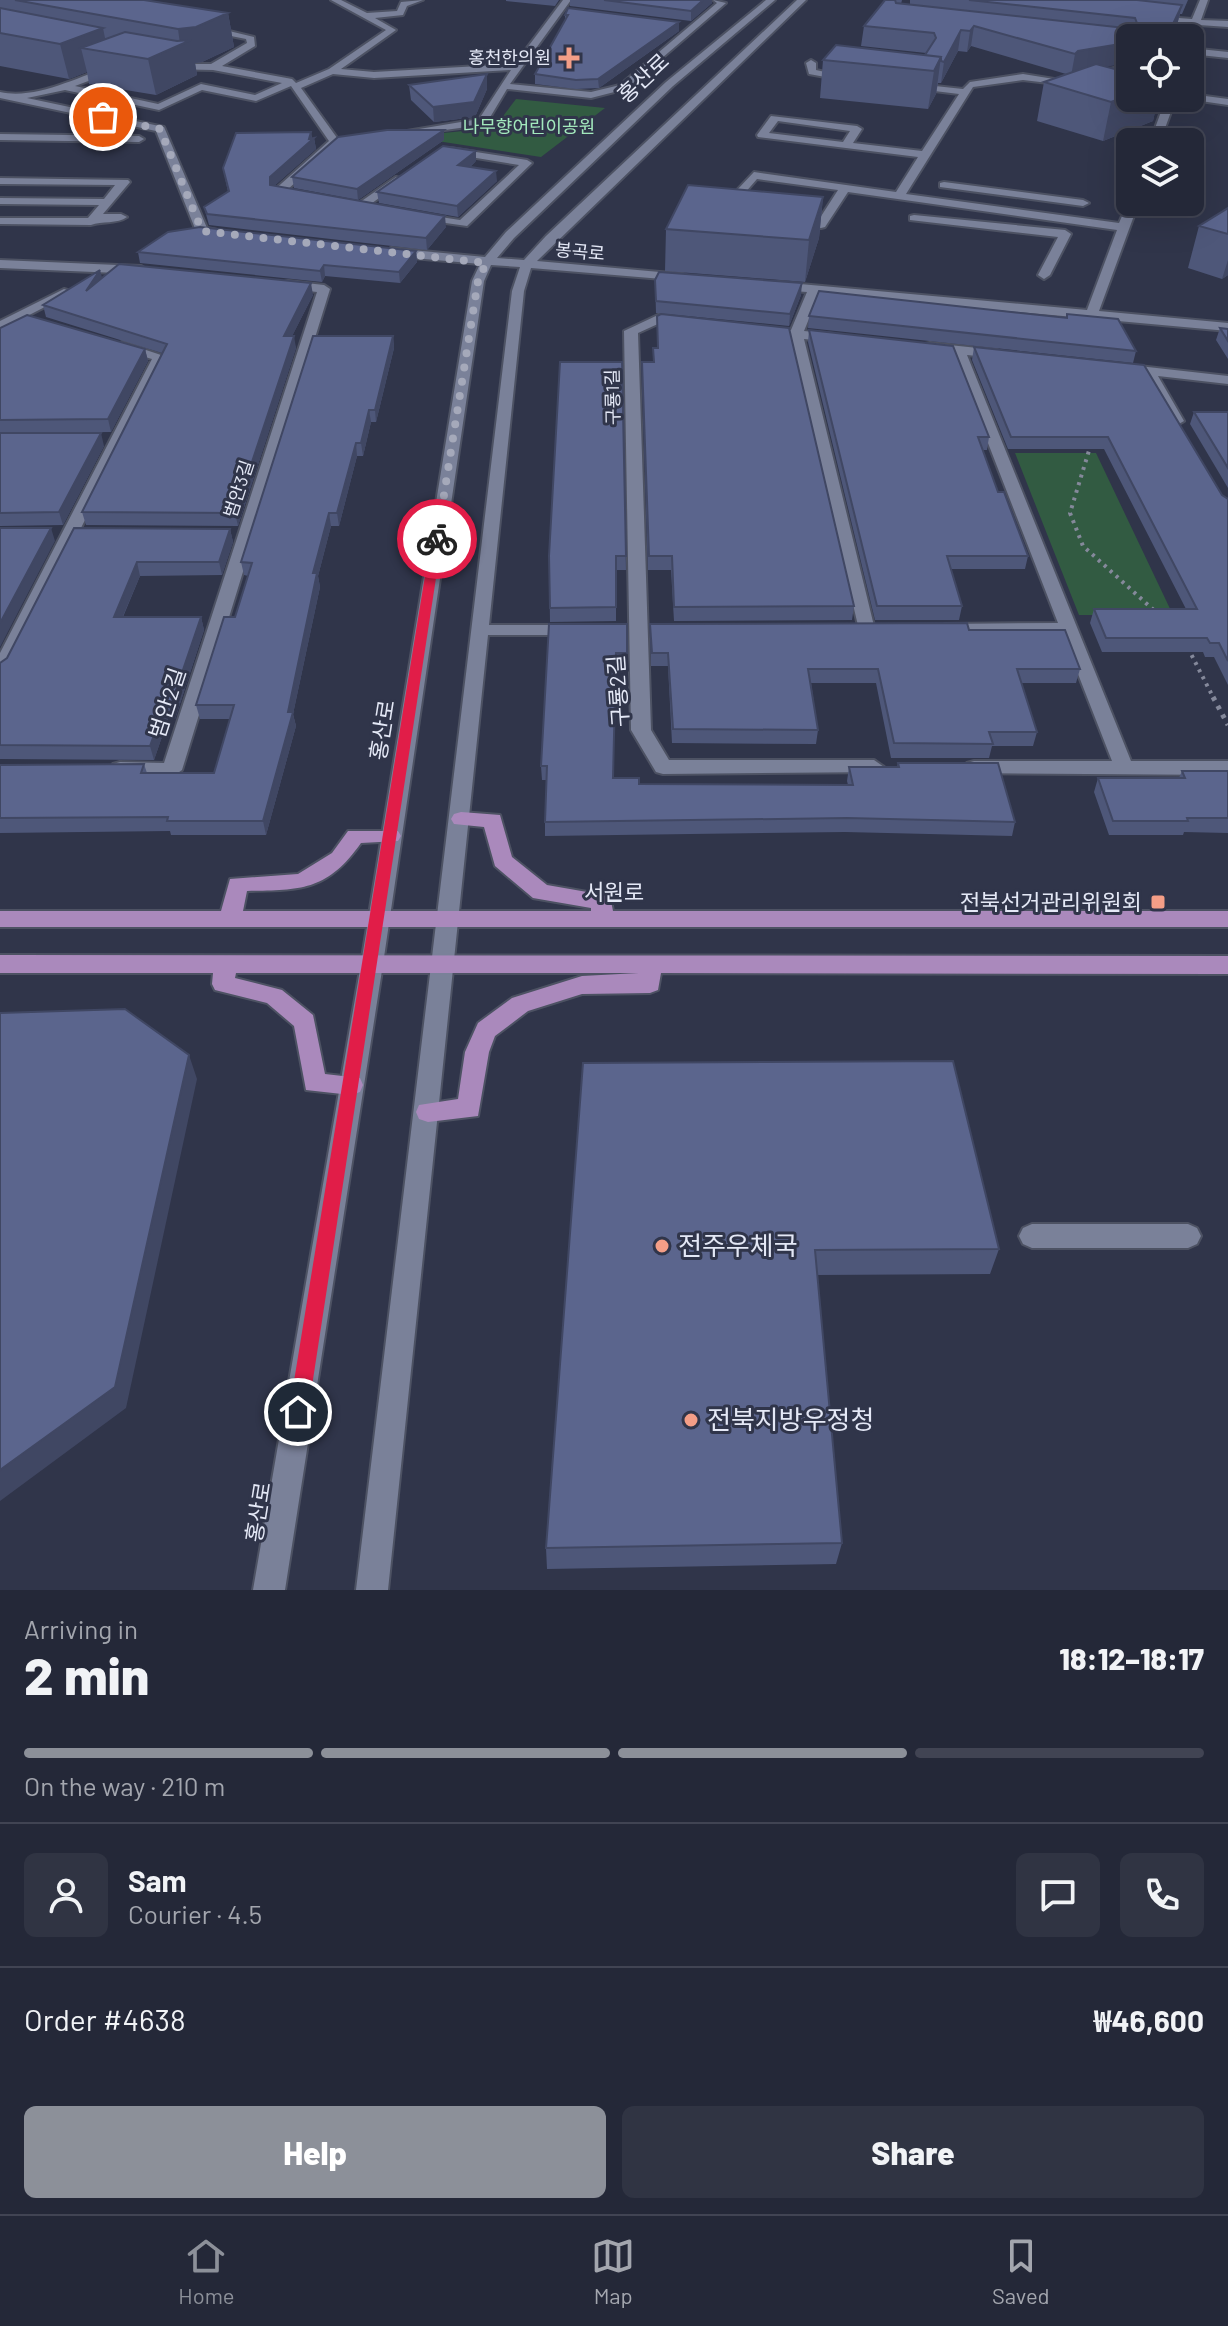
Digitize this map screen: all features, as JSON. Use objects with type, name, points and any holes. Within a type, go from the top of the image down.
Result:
[{"type":"main road","points":[[461,819],[493,820],[502,861],[541,892],[602,902],[602,919]]},
{"type":"main road","points":[[230,919],[238,884],[302,882],[339,858],[355,836],[391,836]]},
{"type":"main road","name":"서원로","points":[[0,919],[1228,919]]},
{"type":"main road","points":[[0,964],[1228,965]]},
{"type":"main road","points":[[226,964],[223,984],[274,996],[305,1022],[315,1083],[351,1085]]},
{"type":"main road","points":[[428,1112],[469,1109],[477,1052],[486,1030],[520,1004],[582,985],[650,984],[650,964]]},
{"type":"street","points":[[335,0],[392,30],[332,71],[295,87],[335,142]]},
{"type":"street","points":[[366,16],[400,13],[404,4],[419,0]]},
{"type":"street","points":[[394,134],[482,122],[517,67],[567,0]]},
{"type":"street","points":[[504,86],[591,95],[623,87],[722,3],[717,0]]},
{"type":"street","name":"홍산로","points":[[269,1590],[372,964],[478,281],[486,263],[510,235],[738,24],[771,0]]},
{"type":"street","points":[[372,1590],[461,819],[515,311],[526,266],[550,239],[802,0]]},
{"type":"street","points":[[1196,24],[1204,0]]},
{"type":"street","points":[[560,10],[575,12]]},
{"type":"street","points":[[1145,14],[1228,24]]},
{"type":"street","points":[[678,25],[692,27]]},
{"type":"street","points":[[197,27],[250,37],[252,44],[213,67]]},
{"type":"street","points":[[1204,52],[1228,55]]},
{"type":"street","points":[[811,63],[812,72],[861,79]]},
{"type":"street","points":[[829,76],[840,64]]},
{"type":"street","points":[[65,87],[159,107],[201,87],[256,98],[292,82],[213,67],[184,70],[157,65]]},
{"type":"street","points":[[0,107],[10,97],[65,87],[117,67]]},
{"type":"street","points":[[332,71],[374,75],[517,67]]},
{"type":"street","points":[[1080,83],[1079,74],[1116,70]]},
{"type":"street","points":[[908,85],[917,73]]},
{"type":"street","points":[[899,196],[970,85],[1023,77],[1092,85]]},
{"type":"street","points":[[892,83],[966,92]]},
{"type":"street","points":[[10,97],[160,129],[196,232],[234,235]]},
{"type":"street","points":[[1204,99],[1228,102]]},
{"type":"street","points":[[846,146],[857,129],[775,118],[762,135],[846,146],[925,155]]},
{"type":"street","points":[[0,137],[139,139]]},
{"type":"street","points":[[305,197],[278,192],[335,142],[350,140]]},
{"type":"street","points":[[404,214],[463,224],[527,163],[441,150]]},
{"type":"street","points":[[360,207],[407,174]]},
{"type":"street","points":[[738,210],[725,208],[754,175],[1124,227]]},
{"type":"street","points":[[0,181],[124,182],[91,222],[0,221]]},
{"type":"street","points":[[944,185],[1083,203]]},
{"type":"street","points":[[780,217],[821,225],[845,188]]},
{"type":"street","points":[[740,191],[754,193]]},
{"type":"street","points":[[960,223],[984,191]]},
{"type":"street","points":[[0,201],[110,202]]},
{"type":"street","points":[[822,201],[835,203]]},
{"type":"street","points":[[347,204],[375,209]]},
{"type":"street","points":[[1092,313],[1128,216]]},
{"type":"street","points":[[95,218],[121,217]]},
{"type":"street","points":[[914,218],[1065,234],[1044,275]]},
{"type":"street","name":"봉곡로","points":[[376,251],[693,279]]},
{"type":"street","points":[[0,326],[28,319],[138,252]]},
{"type":"street","points":[[0,264],[113,267],[158,272]]},
{"type":"street","name":"범안3길","points":[[239,534],[324,289],[279,284]]},
{"type":"street","points":[[769,285],[1228,327]]},
{"type":"street","points":[[815,289],[796,334],[866,630]]},
{"type":"street","name":"구룡1길","points":[[638,630],[631,331],[658,319],[704,324]]},
{"type":"street","points":[[750,329],[855,340]]},
{"type":"street","points":[[0,671],[70,534],[111,439],[160,357],[105,341]]},
{"type":"street","points":[[914,345],[1005,355]]},
{"type":"street","points":[[958,350],[1124,768]]},
{"type":"street","points":[[1100,366],[1228,380]]},
{"type":"street","points":[[1148,371],[1188,439]]},
{"type":"street","name":"범안2길","points":[[94,769],[172,770],[239,534]]},
{"type":"street","points":[[928,629],[1069,628]]},
{"type":"street","points":[[480,630],[591,630]]},
{"type":"street","name":"구룡2길","points":[[638,630],[641,730],[663,767],[902,767]]},
{"type":"street","points":[[949,767],[1228,768]]},
{"type":"street","points":[[1032,1236],[1188,1236]]},
{"type":"path","points":[[1085,432],[1092,447],[1070,513],[1083,546],[1163,618]]},
{"type":"path","points":[[1182,636],[1228,725]]},
{"type":"green space","name":"나무향어린이공원","points":[[516,99],[605,108],[541,157],[424,139],[423,135],[494,128]]},
{"type":"green space","points":[[1015,453],[1096,453],[1173,615],[1079,615]]},
{"type":"building","points":[[15,0],[144,0],[228,13],[196,27],[178,29]]},
{"type":"building","points":[[604,0],[703,0],[691,11]]},
{"type":"building","points":[[885,0],[895,0],[896,3],[1116,27],[1116,45],[1075,54],[974,26],[970,31],[961,30],[944,62],[941,57],[925,55],[936,38],[934,33],[864,26]]},
{"type":"building","points":[[969,0],[1137,0],[1182,5],[1173,24],[1137,24],[1135,18]]},
{"type":"building","points":[[0,8],[103,28],[60,44],[0,33]]},
{"type":"building","points":[[568,8],[679,22],[598,79],[576,80],[535,74],[568,15],[565,15]]},
{"type":"building","points":[[125,32],[177,41],[191,40],[148,59],[81,48]]},
{"type":"building","points":[[836,45],[941,57],[934,71],[823,60]]},
{"type":"building","points":[[1096,64],[1116,69],[1116,100],[1111,102],[1044,82]]},
{"type":"building","points":[[487,74],[474,102],[433,107],[409,85]]},
{"type":"building","points":[[387,130],[444,130],[357,189],[292,177],[338,137]]},
{"type":"building","points":[[311,132],[309,139],[314,138],[270,177],[270,185],[445,216],[426,238],[207,214],[204,207],[229,191],[223,168],[236,133]]},
{"type":"building","points":[[443,146],[476,151],[458,165],[496,171],[457,206],[377,192]]},
{"type":"building","points":[[688,185],[823,197],[809,240],[666,229]]},
{"type":"building","points":[[1228,208],[1228,234],[1199,226]]},
{"type":"building","points":[[200,227],[416,251],[399,272],[324,265],[320,271],[138,252],[168,232]]},
{"type":"building","points":[[119,264],[311,283],[284,336],[294,336],[235,513],[82,512],[167,344],[43,305],[100,270],[86,291]]},
{"type":"building","points":[[659,272],[802,283],[790,314],[656,301],[655,280]]},
{"type":"building","points":[[819,291],[1067,318],[1067,314],[1118,319],[1136,351],[809,316]]},
{"type":"building","points":[[27,315],[145,349],[108,419],[0,420],[0,328]]},
{"type":"building","points":[[657,316],[789,328],[854,606],[674,607],[672,556],[649,556],[642,362],[654,362],[653,348],[658,348]]},
{"type":"building","points":[[1220,328],[1228,329],[1228,341]]},
{"type":"building","points":[[809,330],[953,346],[989,437],[978,437],[998,492],[1004,492],[1028,556],[947,556],[962,606],[877,606]]},
{"type":"building","points":[[313,336],[393,336],[375,410],[369,410],[361,443],[356,443],[337,513],[329,513],[313,573],[317,573],[288,712],[293,712],[263,821],[167,821],[168,817],[0,818],[0,765],[144,764],[141,773],[214,773],[234,705],[196,705],[224,617],[235,617],[252,563],[241,562]]},
{"type":"building","points":[[974,347],[1144,365],[1222,495],[1228,499],[1228,661],[1219,643],[1210,643],[1207,638],[1106,638],[1094,609],[1197,609],[1108,437],[1011,437]]},
{"type":"building","points":[[560,362],[622,362],[626,556],[616,556],[616,607],[550,608],[549,556]]},
{"type":"building","points":[[1194,412],[1228,412],[1228,468]]},
{"type":"building","points":[[0,433],[101,433],[59,512],[0,513]]},
{"type":"building","points":[[0,528],[51,528],[0,623]]},
{"type":"building","points":[[74,528],[230,529],[219,562],[137,562],[114,617],[201,617],[171,705],[165,705],[150,746],[0,745],[0,663],[7,658]]},
{"type":"building","points":[[967,623],[969,630],[1065,630],[1080,669],[1017,669],[1037,732],[989,732],[993,744],[894,743],[878,669],[808,669],[818,730],[673,729],[668,653],[652,653],[650,624]]},
{"type":"building","points":[[549,624],[627,624],[627,653],[616,653],[613,778],[639,778],[639,784],[853,785],[849,767],[899,767],[898,763],[998,763],[1015,822],[847,818],[545,822],[547,766],[541,766]]},
{"type":"building","points":[[1182,771],[1228,771],[1228,818],[1113,821],[1098,778],[1185,778]]},
{"type":"building","points":[[125,1009],[189,1055],[115,1387],[0,1470],[0,1013]]},
{"type":"building","name":"전북지방우정청","points":[[953,1061],[999,1249],[815,1250],[842,1543],[546,1548],[583,1063]]},
{"type":"way so far","points":[[103,117],[160,129],[202,231],[486,263],[478,281],[437,539]]},
{"type":"place","name":"홍천한의원","points":[[569,58]]},
{"type":"place","name":"전북선거관리위원회","points":[[1158,902]]},
{"type":"place","name":"전주우체국","points":[[662,1246]]},
{"type":"place","name":"전북지방우정청","points":[[691,1420]]},
{"type":"route","points":[[298,1412],[372,964],[437,539]]}]
